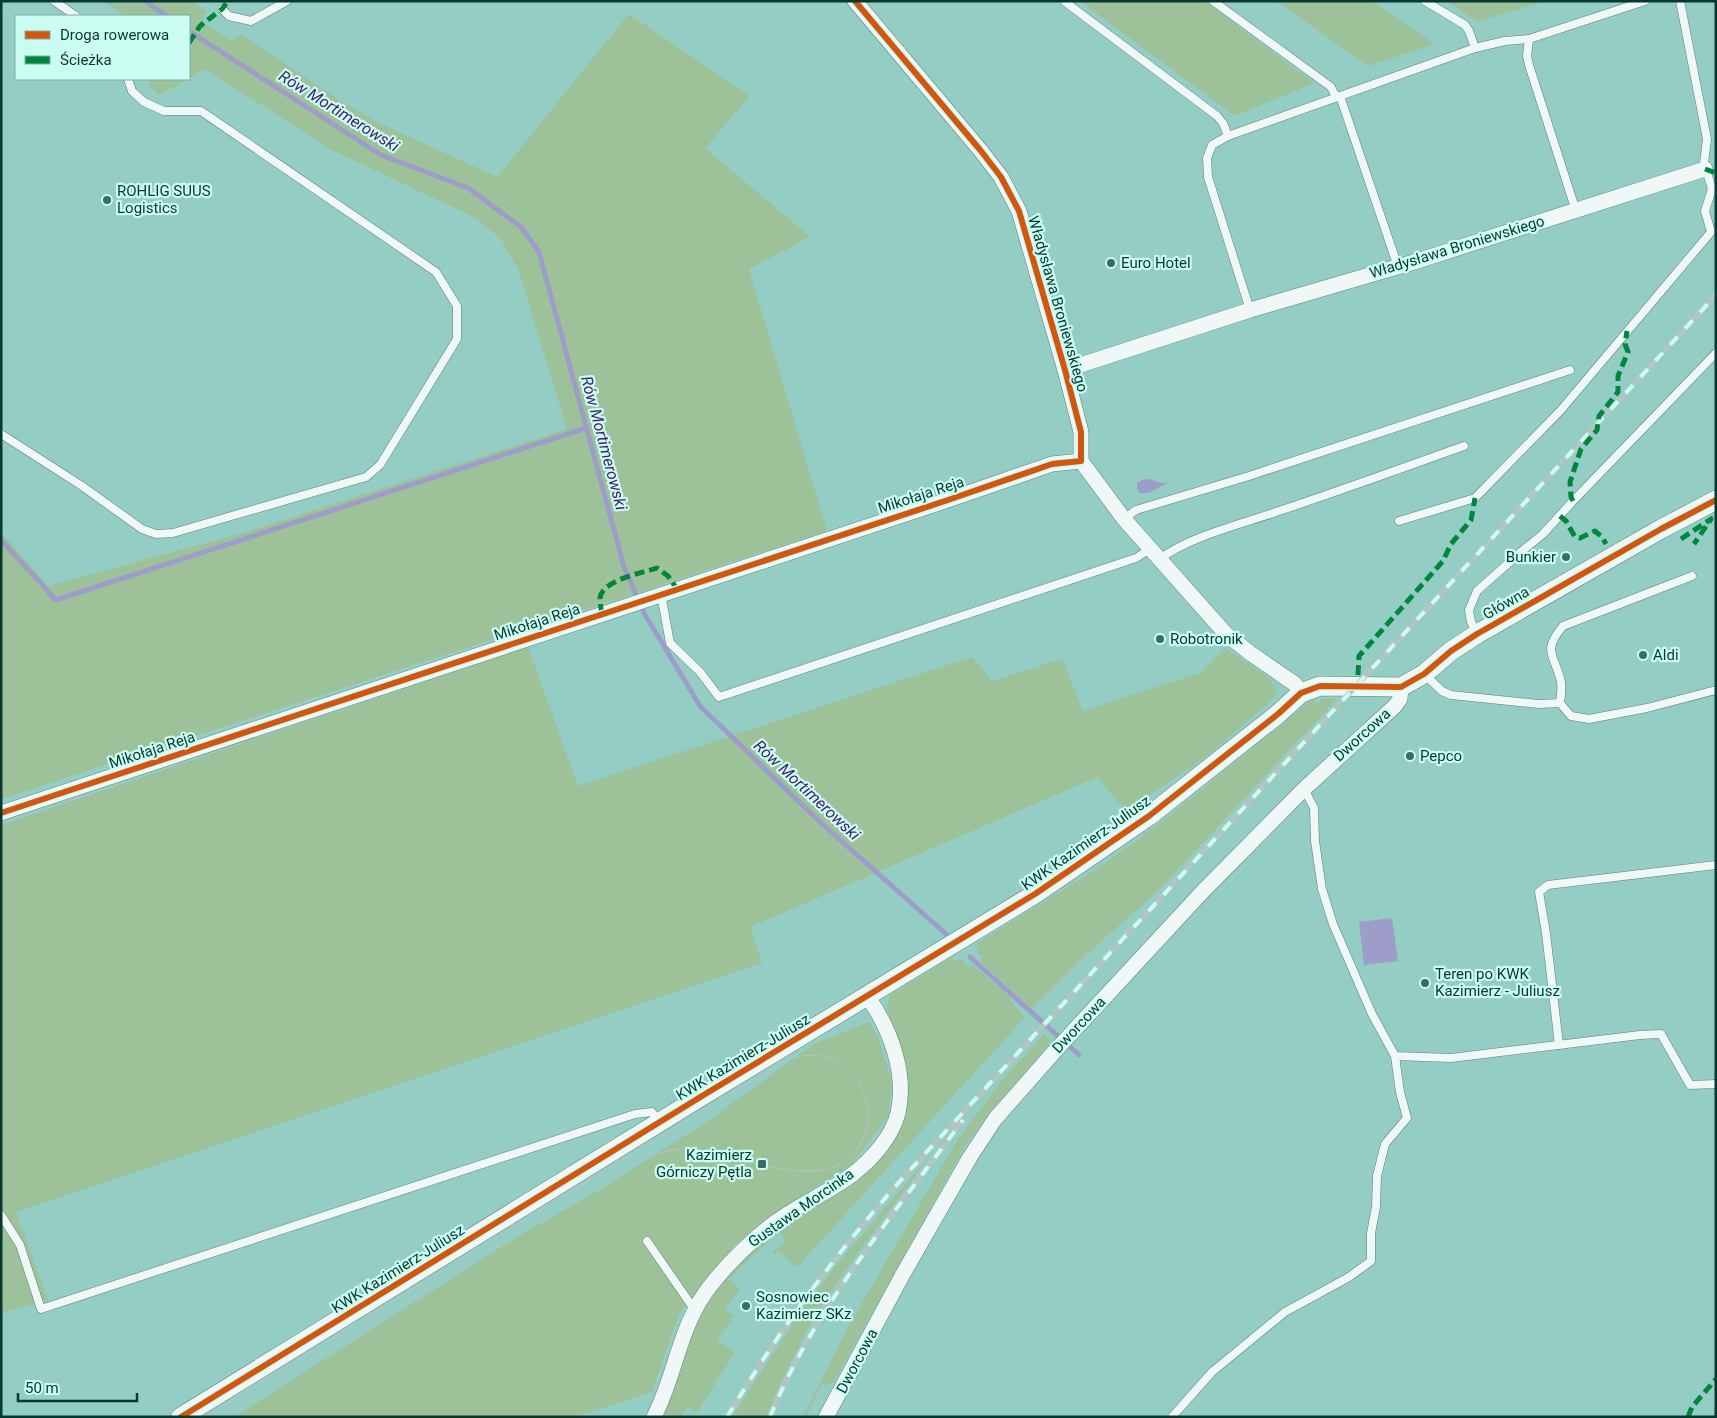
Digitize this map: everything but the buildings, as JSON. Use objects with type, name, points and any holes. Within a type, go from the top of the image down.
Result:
[{"type":"street","name":"Władysława Broniewskiego","points":[[855,1],[981,150],[1000,177],[1019,211],[1081,432],[1080,461]]},
{"type":"street","name":"Władysława Broniewskiego","points":[[1065,370],[1250,310],[1705,170]]},
{"type":"street","points":[[1080,461],[1124,519],[1226,634],[1295,684],[1301,693],[1320,686],[1402,688]]},
{"type":"street","name":"Mikołaja Reja","points":[[1,812],[622,608],[1052,464],[1080,461]]},
{"type":"street","name":"Główna","points":[[1402,688],[1477,634],[1661,529],[1716,500]]},
{"type":"street","name":"Dworcowa","points":[[826,1417],[903,1274],[970,1157],[995,1119],[1072,1032],[1205,889],[1304,789],[1395,706],[1400,699],[1402,688]]},
{"type":"street","name":"KWK Kazimierz-Juliusz","points":[[181,1417],[1035,894],[1149,816],[1278,714],[1301,693]]},
{"type":"street","name":"Gustawa Morcinka","points":[[654,1417],[694,1309],[710,1285],[744,1248],[774,1223],[854,1173],[875,1153],[889,1134],[898,1114],[900,1088],[898,1062],[882,1019],[867,996]]},
{"type":"lane","points":[[54,1],[75,15]]},
{"type":"lane","points":[[222,9],[229,16],[252,21],[287,1]]},
{"type":"lane","points":[[1064,1],[1217,116],[1223,123],[1228,136]]},
{"type":"lane","points":[[1213,1],[1331,87],[1338,96],[1398,266]]},
{"type":"lane","points":[[1425,1],[1465,25],[1475,48]]},
{"type":"lane","points":[[1250,310],[1208,177],[1207,158],[1212,144],[1228,136],[1475,48],[1505,41],[1529,39],[1645,1]]},
{"type":"lane","points":[[1399,521],[1475,498],[1561,410],[1711,232],[1704,211],[1712,189],[1704,163],[1706,139],[1688,33],[1680,1]]},
{"type":"lane","points":[[1529,39],[1527,56],[1529,65],[1576,211]]},
{"type":"lane","points":[[1,434],[82,486],[142,529],[156,534],[173,533],[366,477],[380,465],[457,339],[457,306],[436,272],[201,111],[164,111],[144,102],[132,91],[128,80]]},
{"type":"lane","points":[[1477,634],[1471,622],[1469,610],[1477,591],[1544,534],[1573,501],[1716,353]]},
{"type":"lane","points":[[1124,519],[1136,510],[1249,476],[1570,370]]},
{"type":"lane","points":[[658,595],[670,643],[700,672],[719,697],[1136,558],[1167,553],[1204,536],[1464,446]]},
{"type":"lane","points":[[1692,576],[1563,626],[1553,638],[1551,654],[1562,684],[1560,703],[1571,716],[1589,719],[1646,708],[1716,690]]},
{"type":"lane","points":[[1424,674],[1442,691],[1451,695],[1539,704],[1560,703]]},
{"type":"lane","points":[[1172,1417],[1212,1372],[1285,1312],[1328,1289],[1372,1261],[1371,1233],[1376,1206],[1376,1176],[1385,1144],[1407,1118],[1400,1092],[1395,1056],[1372,1014],[1333,924],[1322,889],[1315,840],[1314,808],[1304,789]]},
{"type":"lane","points":[[1559,1045],[1546,933],[1539,892],[1548,885],[1716,865]]},
{"type":"lane","points":[[1395,1056],[1451,1058],[1661,1034],[1690,1085],[1716,1084]]},
{"type":"lane","points":[[1,1215],[20,1245],[41,1309],[635,1114],[652,1112],[660,1123]]},
{"type":"lane","points":[[647,1241],[694,1309]]},
{"type":"green space","points":[[103,1],[192,1],[207,11],[201,21],[231,41],[241,34],[334,97],[375,121],[497,177],[629,14],[750,96],[705,148],[810,237],[749,269],[827,531],[1,799],[1,532],[48,586],[243,533],[567,429],[519,271],[501,239],[474,217],[332,150],[205,69],[190,77],[190,15],[124,15]]},
{"type":"green space","points":[[1080,1],[1204,1],[1314,83],[1235,116]]},
{"type":"green space","points":[[1276,1],[1372,1],[1434,44],[1368,66]]},
{"type":"green space","points":[[1447,1],[1544,1],[1477,22]]},
{"type":"green space","points":[[152,80],[186,80],[160,95],[149,85]]},
{"type":"green space","points":[[528,647],[578,786],[972,657],[992,681],[1062,659],[1083,711],[1200,673],[1225,648],[1268,677],[1278,691],[1268,704],[1204,758],[1126,811],[1097,777],[750,927],[762,963],[16,1212],[48,1300],[1,1313],[1,825]]},
{"type":"green space","points":[[1320,699],[1337,699],[1157,892],[1088,953],[1032,1009],[980,961],[983,957],[975,951],[979,948],[977,943],[1092,872],[1128,847],[1311,701],[1315,700],[1315,703],[1320,703]]},
{"type":"green space","points":[[952,957],[955,962],[961,959],[969,967],[973,965],[1009,996],[1015,1007],[1025,1017],[797,1267],[779,1251],[774,1254],[772,1252],[786,1241],[779,1230],[838,1193],[857,1178],[907,1102],[907,1074],[900,1046],[887,1011],[889,996]]},
{"type":"green space","points":[[869,1022],[878,1037],[892,1083],[888,1117],[851,1165],[790,1203],[735,1244],[679,1314],[652,1392],[575,1417],[234,1417],[522,1234],[598,1191],[708,1121],[814,1044]]},
{"type":"green space","points":[[1044,1034],[1050,1040],[1044,1050],[984,1119],[966,1144],[833,1383],[821,1386],[806,1417],[803,1417],[848,1327],[958,1139],[1005,1077]]},
{"type":"green space","points":[[929,1157],[828,1296],[801,1341],[766,1417],[732,1417],[778,1345],[815,1293]]},
{"type":"green space","points":[[769,1237],[765,1245],[728,1279],[740,1289],[725,1310],[734,1316],[717,1340],[735,1352],[697,1412],[687,1407],[681,1417],[662,1417],[675,1389],[687,1345],[710,1299],[731,1271]]},
{"type":"water","points":[[1150,479],[1161,483],[1168,483],[1148,493],[1140,493],[1137,489],[1137,483]]},
{"type":"water","points":[[1392,918],[1398,961],[1364,965],[1359,922]]},
{"type":"waterway","name":"Rów Mortimerowski","points":[[145,1],[166,15]]},
{"type":"waterway","name":"Rów Mortimerowski","points":[[190,32],[381,155],[468,188],[521,227],[539,252],[624,567],[644,613],[700,706],[820,822],[946,934]]},
{"type":"waterway","points":[[1,540],[56,600],[586,428]]},
{"type":"waterway","name":"Rów Mortimerowski","points":[[970,957],[1079,1055]]},
{"type":"tram line","points":[[204,1417],[786,1060],[816,1055],[837,1061],[853,1073],[865,1095],[868,1107],[867,1127],[859,1146],[843,1162],[823,1170],[800,1171],[776,1168],[701,1150],[680,1149],[655,1155],[613,1174]]},
{"type":"tram line","points":[[219,1417],[501,1243]]},
{"type":"railway","points":[[727,1417],[773,1344],[810,1292],[899,1182],[1716,295]]},
{"type":"railway","points":[[770,1417],[788,1377],[832,1300],[883,1227],[963,1120]]},
{"type":"marked path","points":[[190,41],[200,26],[222,9],[228,1]]},
{"type":"marked path","points":[[1705,169],[1716,173]]},
{"type":"marked path","points":[[1573,501],[1570,482],[1581,449],[1597,430],[1599,416],[1618,392],[1618,376],[1628,352],[1625,344],[1627,331]]},
{"type":"marked path","points":[[1358,675],[1359,656],[1443,561],[1451,544],[1471,520],[1475,498]]},
{"type":"marked path","points":[[1560,516],[1566,521],[1575,537],[1580,538],[1595,531],[1606,544]]},
{"type":"marked path","points":[[1681,539],[1711,519],[1694,544]]},
{"type":"marked path","points":[[602,614],[600,598],[602,592],[608,586],[624,578],[657,568],[668,576],[677,589]]},
{"type":"marked path","points":[[1688,1417],[1692,1407],[1716,1379]]},
{"type":"cycle path","points":[[1,813],[1052,464],[1081,461],[1081,432],[1019,211],[1001,177],[981,151],[855,1]]},
{"type":"cycle path","points":[[181,1417],[702,1096],[1035,894],[1149,816],[1278,714],[1301,693],[1320,686],[1401,687],[1424,674],[1451,651],[1477,634],[1661,529],[1716,500]]},
{"type":"place","name":"ROHLIG SUUS Logistics","points":[[107,200]]},
{"type":"place","name":"Euro Hotel","points":[[1111,263]]},
{"type":"place","name":"Bunkier","points":[[1566,557]]},
{"type":"place","name":"Robotronik","points":[[1160,639]]},
{"type":"place","name":"Aldi","points":[[1643,655]]},
{"type":"place","name":"Pepco","points":[[1410,756]]},
{"type":"place","name":"Teren po KWK Kazimierz - Juliusz","points":[[1425,983]]},
{"type":"place","name":"Kazimierz Górniczy Pętla","points":[[762,1164]]},
{"type":"place","name":"Sosnowiec Kazimierz SKz","points":[[746,1306]]}]
